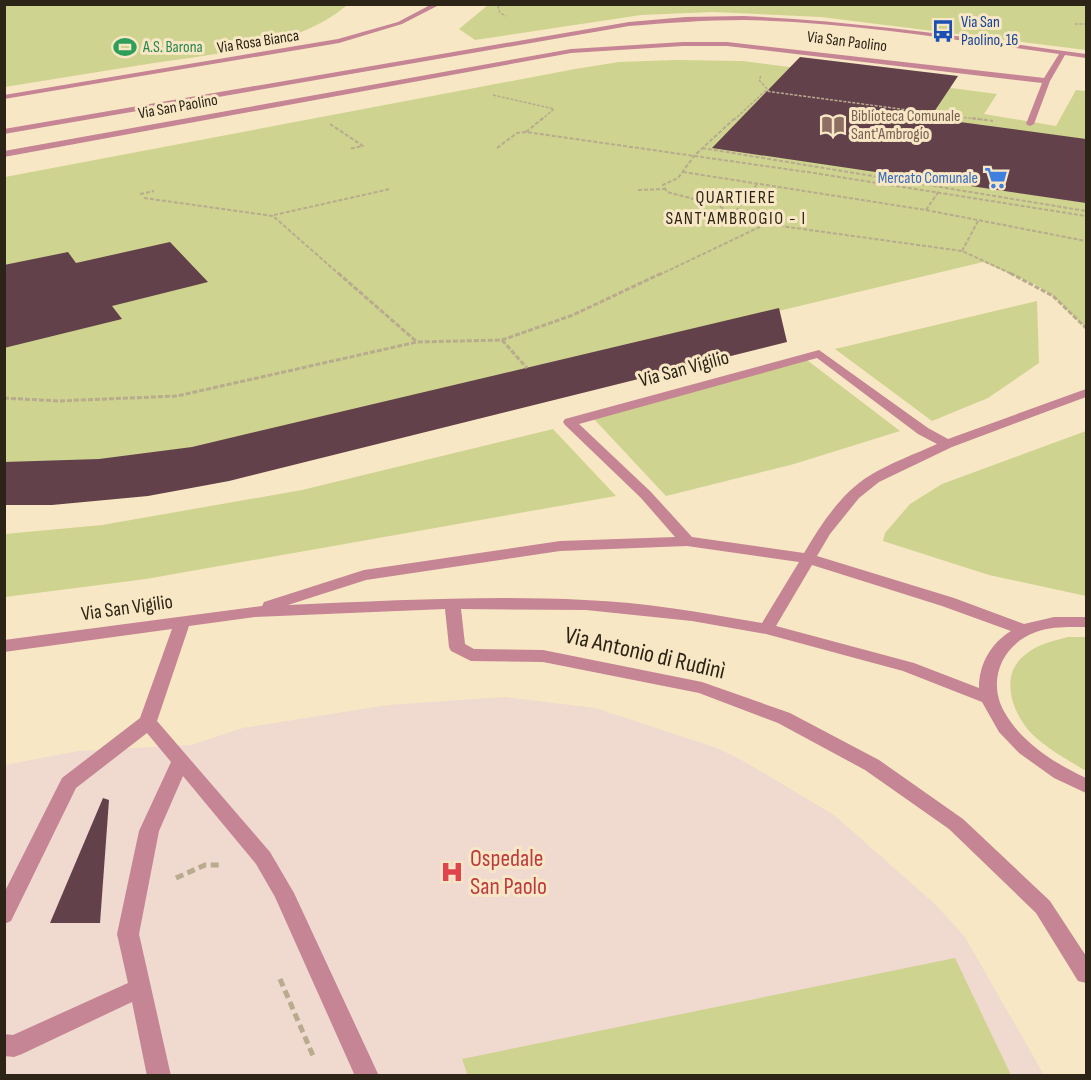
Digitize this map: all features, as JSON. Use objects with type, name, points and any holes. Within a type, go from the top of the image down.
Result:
[{"type":"street","name":"Via Rosa Bianca","points":[[4,97],[339,41],[400,23],[438,4]]},
{"type":"street","name":"Via San Paolino","points":[[4,132],[604,28],[697,18],[782,19],[1086,56]]},
{"type":"street","points":[[604,28],[622,36]]},
{"type":"street","name":"Via San Paolino","points":[[633,41],[643,46]]},
{"type":"street","name":"Via San Paolino","points":[[4,154],[571,51],[727,44],[1046,81]]},
{"type":"street","points":[[1030,124],[1046,81],[1063,53]]},
{"type":"street","points":[[334,75],[357,90]]},
{"type":"street","name":"Via San Vigilio","points":[[687,541],[646,495],[570,422],[819,354],[923,431],[947,444]]},
{"type":"street","points":[[766,629],[824,532],[854,495],[874,479],[947,444],[1086,393]]},
{"type":"street","name":"Via San Vigilio","points":[[255,612],[364,575],[560,546],[687,541],[809,559],[948,602],[1024,630]]},
{"type":"street","name":"Via San Vigilio","points":[[4,646],[255,612],[452,604],[586,605],[692,616],[766,629],[909,667],[989,698]]},
{"type":"street","name":"Via Antonio di Rudinì","points":[[452,604],[457,646],[471,655],[543,656],[702,688],[784,718],[872,765],[956,824],[1043,906],[1086,974]]},
{"type":"street","points":[[4,915],[69,783],[148,722],[183,621]]},
{"type":"street","points":[[1086,622],[1054,623],[1024,630],[1008,640],[994,655],[988,673],[989,698],[1006,728],[1027,750],[1055,771],[1086,786]]},
{"type":"street","points":[[148,722],[263,858],[284,893],[367,1076]]},
{"type":"street","points":[[159,1076],[128,934],[149,831],[181,760]]},
{"type":"street","points":[[4,1045],[14,1046],[139,988]]},
{"type":"path","points":[[665,189],[663,185],[678,178],[702,148],[765,91],[993,121]]},
{"type":"path","points":[[485,94],[554,109],[526,132]]},
{"type":"path","points":[[328,123],[363,146],[349,149]]},
{"type":"path","points":[[497,148],[517,133],[526,132],[1086,216]]},
{"type":"path","points":[[702,148],[1086,211]]},
{"type":"path","points":[[682,172],[926,210],[1086,240]]},
{"type":"path","points":[[734,214],[757,184]]},
{"type":"path","points":[[926,210],[942,188]]},
{"type":"path","points":[[144,198],[273,216],[390,189]]},
{"type":"path","points":[[638,190],[665,189],[667,192],[717,205],[734,214],[766,224],[962,251],[1036,285],[1053,296],[1086,328]]},
{"type":"path","points":[[140,194],[154,191]]},
{"type":"path","points":[[273,216],[417,342]]},
{"type":"path","points":[[962,251],[978,221]]},
{"type":"path","points":[[4,398],[58,401],[177,396],[417,342],[502,340],[573,315],[766,224]]},
{"type":"path","points":[[502,340],[527,368]]},
{"type":"path","points":[[171,883],[177,876],[204,865],[224,865],[230,870]]},
{"type":"path","points":[[277,972],[314,1058]]},
{"type":"shaded area","name":"Ospedale San Paolo","points":[[504,697],[595,708],[717,748],[747,763],[834,815],[935,904],[965,937],[1044,1075],[5,1076],[5,765],[78,751],[191,745],[243,728],[388,705]]},
{"type":"green space","name":"A.S. Barona","points":[[5,5],[346,6],[326,20],[303,31],[279,40],[229,52],[5,87]]},
{"type":"green space","points":[[488,5],[1086,5],[1086,50],[821,17],[713,12],[641,15],[475,40],[459,29]]},
{"type":"green space","points":[[742,61],[997,94],[984,114],[1056,126],[1076,90],[1086,91],[1086,328],[1053,296],[1036,285],[983,262],[242,440],[146,457],[5,465],[5,177],[575,69],[619,62]]},
{"type":"green space","points":[[1037,301],[1039,363],[988,398],[932,421],[835,349]]},
{"type":"green space","points":[[803,357],[900,431],[794,464],[666,496],[592,417]]},
{"type":"green space","points":[[553,429],[616,496],[146,579],[5,597],[5,534],[102,525],[302,490]]},
{"type":"green space","points":[[1086,431],[1086,596],[989,575],[883,541],[885,533],[910,504],[942,484]]},
{"type":"green space","points":[[1068,637],[1086,637],[1086,771],[1033,735],[1019,716],[1011,694],[1012,673],[1017,663],[1026,654],[1046,643]]},
{"type":"green space","points":[[955,958],[1011,1075],[468,1076],[462,1059]]},
{"type":"building","points":[[800,57],[958,76],[930,118],[1086,139],[1086,203],[712,148]]},
{"type":"building","points":[[170,242],[208,282],[112,306],[122,319],[4,348],[4,265],[68,252],[76,263]]},
{"type":"building","points":[[779,308],[787,342],[229,481],[148,496],[52,505],[4,505],[4,462],[99,459],[192,447]]},
{"type":"building","points":[[103,798],[109,800],[100,923],[50,923]]},
{"type":"place","name":"Via San Paolino, 16","points":[[943,31]]},
{"type":"place","name":"A.S. Barona","points":[[125,47]]},
{"type":"place","name":"Biblioteca Comunale Sant'Ambrogio","points":[[833,125]]},
{"type":"place","name":"Mercato Comunale","points":[[996,178]]},
{"type":"place","name":"Ospedale San Paolo","points":[[452,872]]},
{"type":"district","name":"QUARTIERE SANT'AMBROGIO - I","points":[[736,207]]}]
